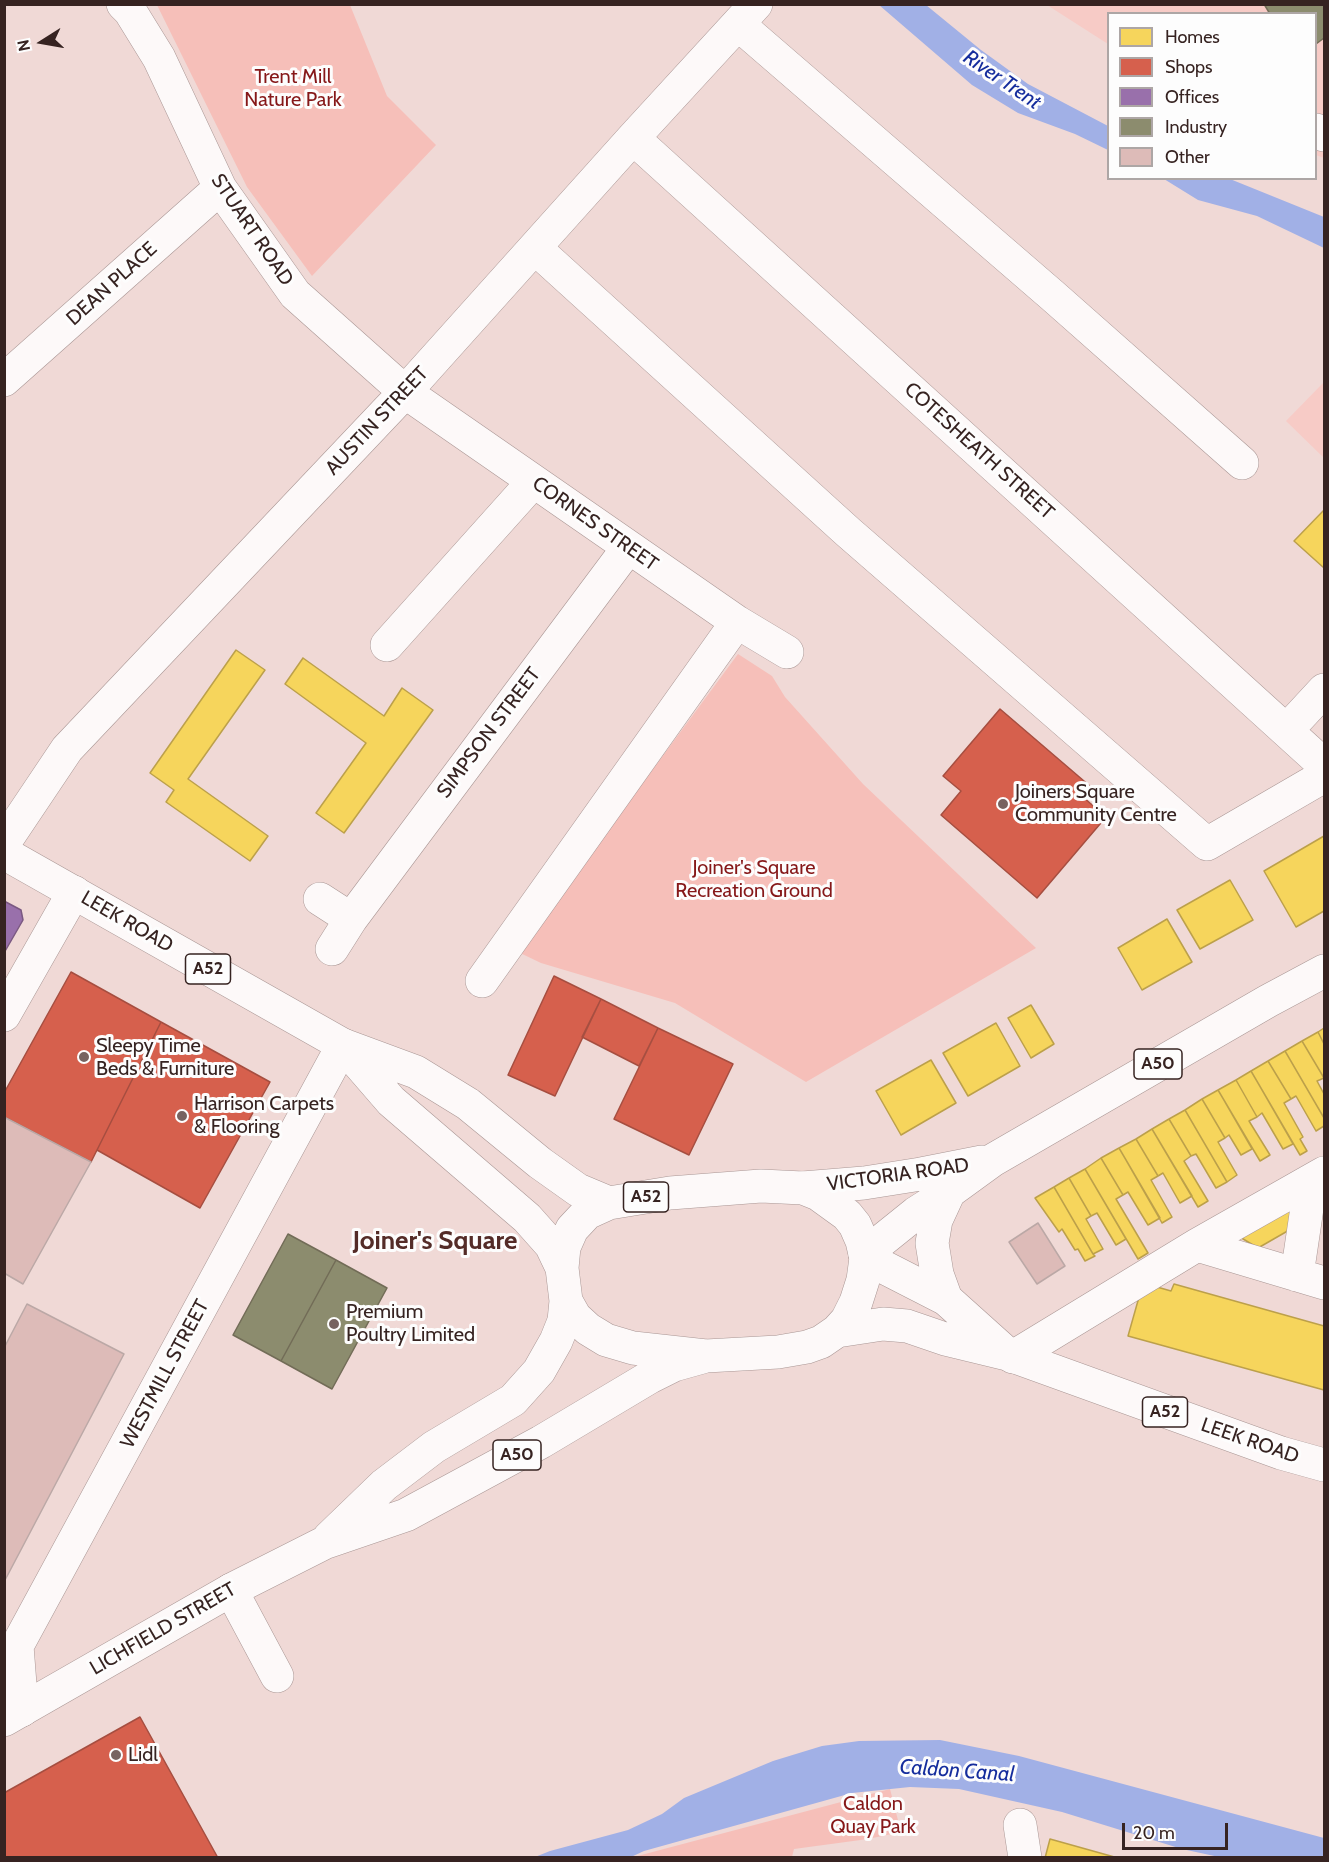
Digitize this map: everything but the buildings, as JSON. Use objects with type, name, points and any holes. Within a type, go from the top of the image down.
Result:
[{"type":"main road","name":"STUART ROAD","points":[[130,7],[159,58],[220,188],[295,294],[405,392]]},
{"type":"main road","name":"AUSTIN STREET","points":[[4,843],[67,749],[405,392],[747,14]]},
{"type":"main road","points":[[747,14],[1053,296],[1242,463]]},
{"type":"main road","name":"COTESHEATH STREET","points":[[633,138],[1324,765]]},
{"type":"main road","name":"DEAN PLACE","points":[[4,380],[220,188]]},
{"type":"main road","points":[[528,255],[1207,844],[1324,776]]},
{"type":"main road","name":"CORNES STREET","points":[[405,392],[628,548],[737,622],[787,652]]},
{"type":"main road","points":[[387,645],[533,482]]},
{"type":"main road","name":"SIMPSON STREET","points":[[332,949],[547,635],[628,548]]},
{"type":"main road","points":[[482,981],[737,622]]},
{"type":"main road","points":[[1287,730],[1324,690]]},
{"type":"main road","name":"LEEK ROAD","points":[[4,853],[343,1045],[416,1072],[468,1104],[540,1163],[578,1190],[609,1203]]},
{"type":"main road","points":[[4,1015],[74,892]]},
{"type":"main road","points":[[320,898],[351,919]]},
{"type":"main road","name":"VICTORIA ROAD","points":[[865,1256],[916,1213],[993,1160],[1324,970]]},
{"type":"main road","name":"LEEK ROAD","points":[[343,1045],[391,1101],[526,1218],[551,1245],[562,1268]]},
{"type":"main road","name":"WESTMILL STREET","points":[[13,1715],[17,1646],[343,1045]]},
{"type":"main road","name":"VICTORIA ROAD","points":[[803,1188],[864,1183],[993,1160]]},
{"type":"main road","points":[[1197,1245],[1311,1279],[1318,1177]]},
{"type":"main road","points":[[1010,1355],[1318,1177]]},
{"type":"main road","name":"A52","points":[[770,1186],[803,1188],[831,1202],[855,1225],[865,1256],[863,1280],[856,1302],[847,1320],[837,1331],[814,1344],[778,1352],[706,1356],[633,1348],[606,1340],[588,1329],[575,1317],[566,1301],[562,1268],[564,1247],[572,1229],[587,1214],[609,1203],[670,1193],[723,1188],[770,1186]]},
{"type":"main road","points":[[946,1299],[937,1274],[932,1243],[936,1220],[949,1192]]},
{"type":"main road","name":"LEEK ROAD","points":[[865,1256],[946,1299],[1010,1355]]},
{"type":"main road","name":"LICHFIELD STREET","points":[[324,1543],[384,1485],[434,1447],[513,1400],[539,1371],[556,1341],[564,1321],[566,1301]]},
{"type":"main road","name":"LEEK ROAD","points":[[837,1331],[883,1324],[907,1326],[945,1339],[1010,1355],[1281,1453],[1324,1465]]},
{"type":"main road","name":"LICHFIELD STREET","points":[[13,1715],[231,1590],[324,1543],[406,1515],[541,1442],[650,1377],[674,1365],[706,1356]]},
{"type":"main road","points":[[231,1590],[277,1676]]},
{"type":"main road","points":[[1020,1825],[1025,1857]]},
{"type":"shaded area","points":[[1047,5],[1324,5],[1324,158],[1317,155],[1317,12],[1107,12],[1107,43]]},
{"type":"shaded area","points":[[1324,382],[1324,458],[1286,421]]},
{"type":"green space","name":"Trent Mill Nature Park","points":[[157,5],[350,5],[387,96],[436,145],[312,276],[247,187]]},
{"type":"green space","name":"Joiner's Square Recreation Ground","points":[[738,654],[772,676],[785,697],[863,784],[1036,948],[806,1082],[675,1003],[541,963],[518,952]]},
{"type":"green space","name":"Caldon Quay Park","points":[[890,1789],[901,1832],[794,1849],[792,1857],[630,1858]]},
{"type":"water","name":"River Trent","points":[[879,5],[926,5],[981,50],[1028,84],[1107,125],[1107,150],[1075,134],[1018,113],[972,85]]},
{"type":"water","points":[[1166,180],[1232,180],[1324,217],[1324,248],[1257,216],[1198,200]]},
{"type":"water","name":"Caldon Canal","points":[[940,1740],[1019,1756],[1324,1838],[1324,1857],[1219,1857],[1182,1849],[1062,1812],[959,1789],[910,1787],[852,1793],[644,1851],[631,1857],[535,1857],[628,1830],[662,1814],[684,1798],[773,1761],[822,1746],[859,1741]]},
{"type":"place","name":"Joiners Square Community Centre","points":[[1003,804]]},
{"type":"place","name":"Sleepy Time Beds & Furniture","points":[[84,1057]]},
{"type":"place","name":"Harrison Carpets & Flooring","points":[[182,1116]]},
{"type":"place","name":"Premium Poultry Limited","points":[[334,1324]]},
{"type":"place","name":"Lidl","points":[[116,1755]]},
{"type":"district","name":"Joiner's Square","points":[[435,1241]]}]
